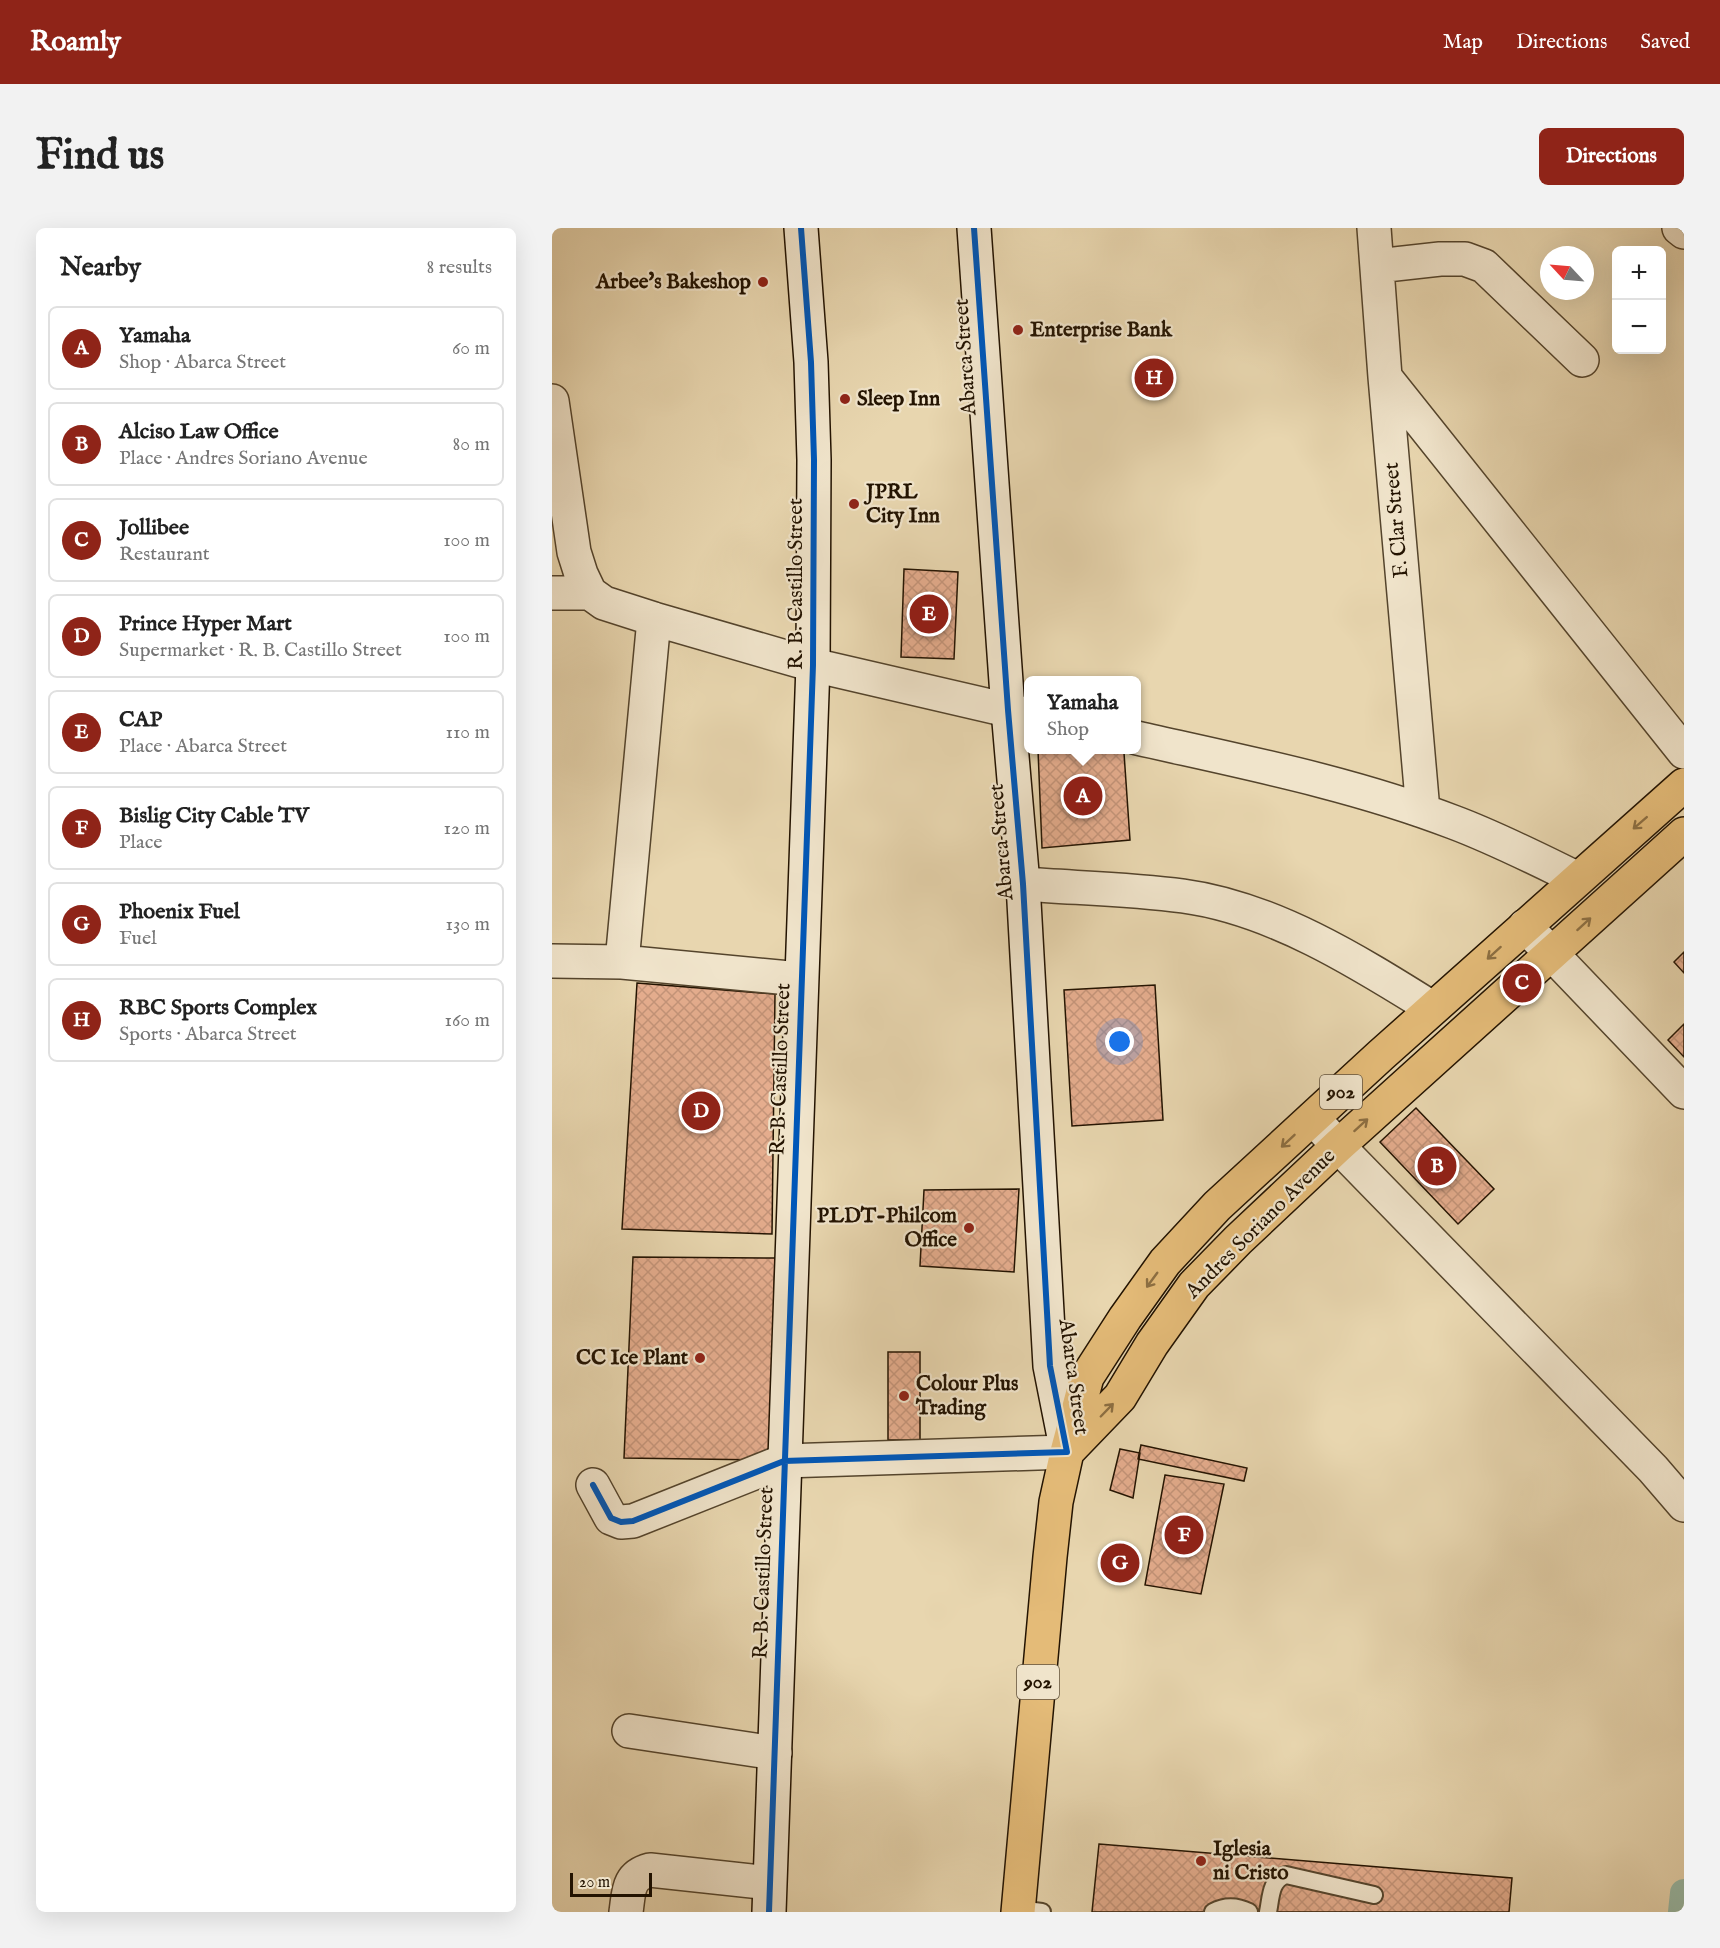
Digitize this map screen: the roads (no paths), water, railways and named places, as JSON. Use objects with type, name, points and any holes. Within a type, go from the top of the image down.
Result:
[{"type":"highway","name":"Andres Soriano Avenue","points":[[1067,1452],[1087,1377],[1125,1318],[1165,1263],[1217,1206],[1432,1008],[1684,785]]},
{"type":"highway","name":"Andres Soriano Avenue","points":[[1067,1452],[1120,1397],[1152,1344],[1194,1285],[1238,1240],[1338,1146],[1684,834]]},
{"type":"highway","name":"902","points":[[1026,1911],[1050,1557],[1056,1502],[1067,1452]]},
{"type":"street","name":"R. B. Castillo Street","points":[[769,1897],[813,665],[814,460],[811,362],[801,228]]},
{"type":"street","name":"Abarca Street","points":[[974,228],[1018,713],[1023,884],[1050,1366],[1067,1452]]},
{"type":"street","name":"F. Clar Street","points":[[1374,228],[1423,812]]},
{"type":"street","points":[[1679,228],[1684,232]]},
{"type":"street","points":[[1377,266],[1440,259],[1465,259],[1484,266],[1582,360]]},
{"type":"street","points":[[1385,377],[1684,752]]},
{"type":"street","points":[[552,401],[574,552],[590,593],[604,603],[813,665],[1018,713]]},
{"type":"street","points":[[552,593],[590,593]]},
{"type":"street","points":[[622,962],[654,619]]},
{"type":"street","points":[[1141,739],[1300,775],[1423,812],[1483,834],[1578,879]]},
{"type":"street","points":[[1023,884],[1183,896],[1237,909],[1328,947],[1432,1008]]},
{"type":"street","points":[[1525,926],[1684,1092]]},
{"type":"street","points":[[552,962],[622,962],[800,979]]},
{"type":"street","points":[[1313,1118],[1653,1469],[1684,1505]]},
{"type":"street","points":[[593,1485],[611,1518],[621,1522],[633,1521],[784,1461],[1067,1452]]},
{"type":"street","points":[[628,1731],[775,1753]]},
{"type":"street","points":[[626,1912],[630,1885],[640,1872],[650,1870],[769,1897]]},
{"type":"lane","points":[[1268,1912],[1274,1883],[1279,1877],[1286,1875],[1374,1895]]},
{"type":"lane","points":[[1213,1912],[1224,1907],[1237,1907],[1249,1912]]},
{"type":"waterway","points":[[1682,1912],[1684,1893]]},
{"type":"place","name":"Arbee's Bakeshop","points":[[763,282]]},
{"type":"place","name":"Enterprise Bank","points":[[1018,330]]},
{"type":"place","name":"RBC Sports Complex","points":[[1154,378]]},
{"type":"place","name":"Sleep Inn","points":[[845,399]]},
{"type":"place","name":"JPRL City Inn","points":[[854,504]]},
{"type":"place","name":"CAP","points":[[929,614]]},
{"type":"place","name":"Yamaha","points":[[1083,796]]},
{"type":"place","name":"Jollibee","points":[[1522,983]]},
{"type":"place","name":"Prince Hyper Mart","points":[[701,1111]]},
{"type":"place","name":"Alciso Law Office","points":[[1437,1166]]},
{"type":"place","name":"PLDT-Philcom Office","points":[[969,1228]]},
{"type":"place","name":"CC Ice Plant","points":[[700,1358]]},
{"type":"place","name":"Colour Plus Trading","points":[[904,1396]]},
{"type":"place","name":"Bislig City Cable TV","points":[[1184,1535]]},
{"type":"place","name":"Phoenix Fuel","points":[[1120,1563]]},
{"type":"place","name":"Iglesia ni Cristo","points":[[1201,1861]]}]
